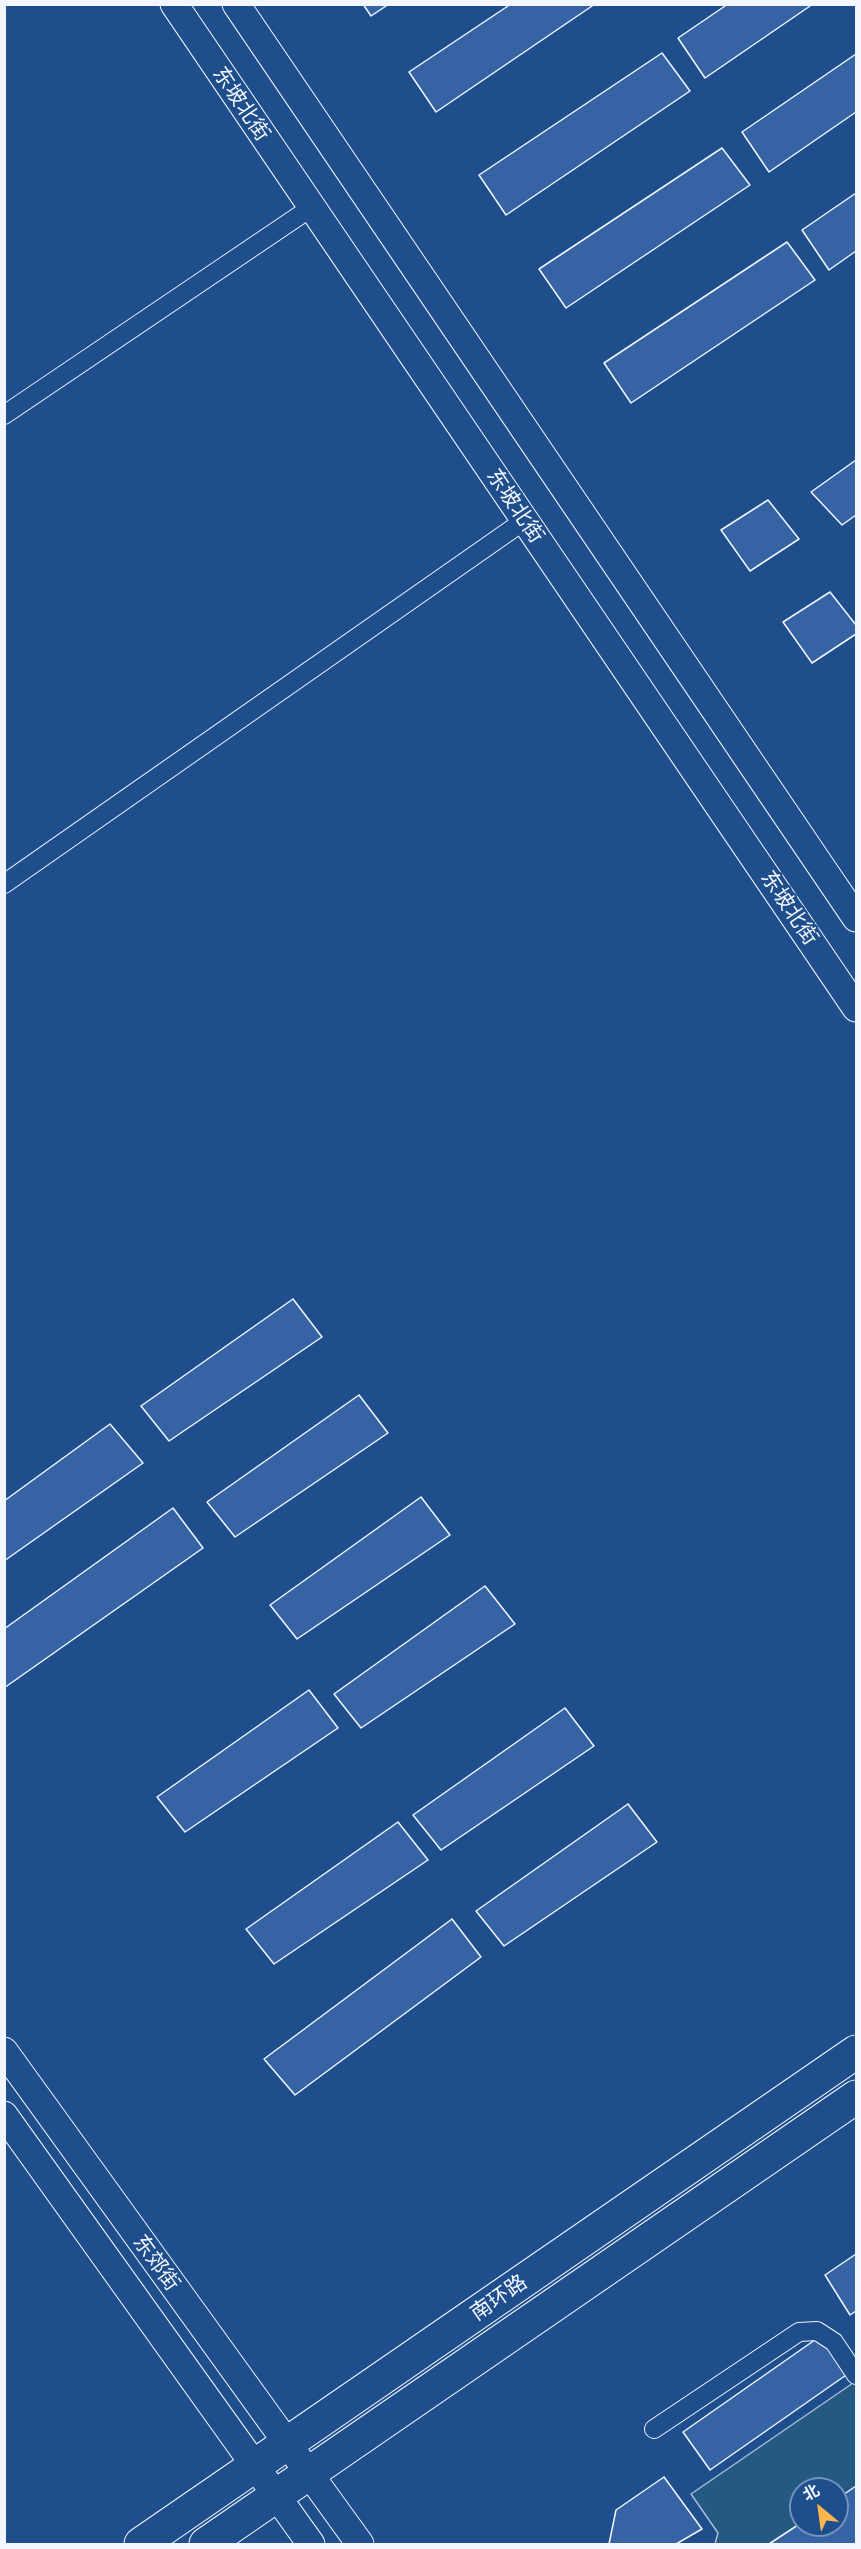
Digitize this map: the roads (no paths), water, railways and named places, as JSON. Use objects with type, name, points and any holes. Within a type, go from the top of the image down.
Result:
[{"type":"highway","name":"南环路","points":[[141,2544],[856,2052]]},
{"type":"highway","name":"南环路","points":[[206,2544],[856,2097]]},
{"type":"main road","name":"东坡北街","points":[[174,4],[856,1008]]},
{"type":"main road","points":[[236,4],[856,918]]},
{"type":"main road","name":"东郊街","points":[[4,2051],[286,2445],[360,2544]]},
{"type":"main road","name":"东郊街","points":[[4,2115],[274,2497],[311,2544]]},
{"type":"street","points":[[4,415],[312,207]]},
{"type":"street","points":[[4,884],[525,520]]},
{"type":"street","points":[[654,2429],[799,2332],[817,2331],[834,2342],[856,2375]]}]
